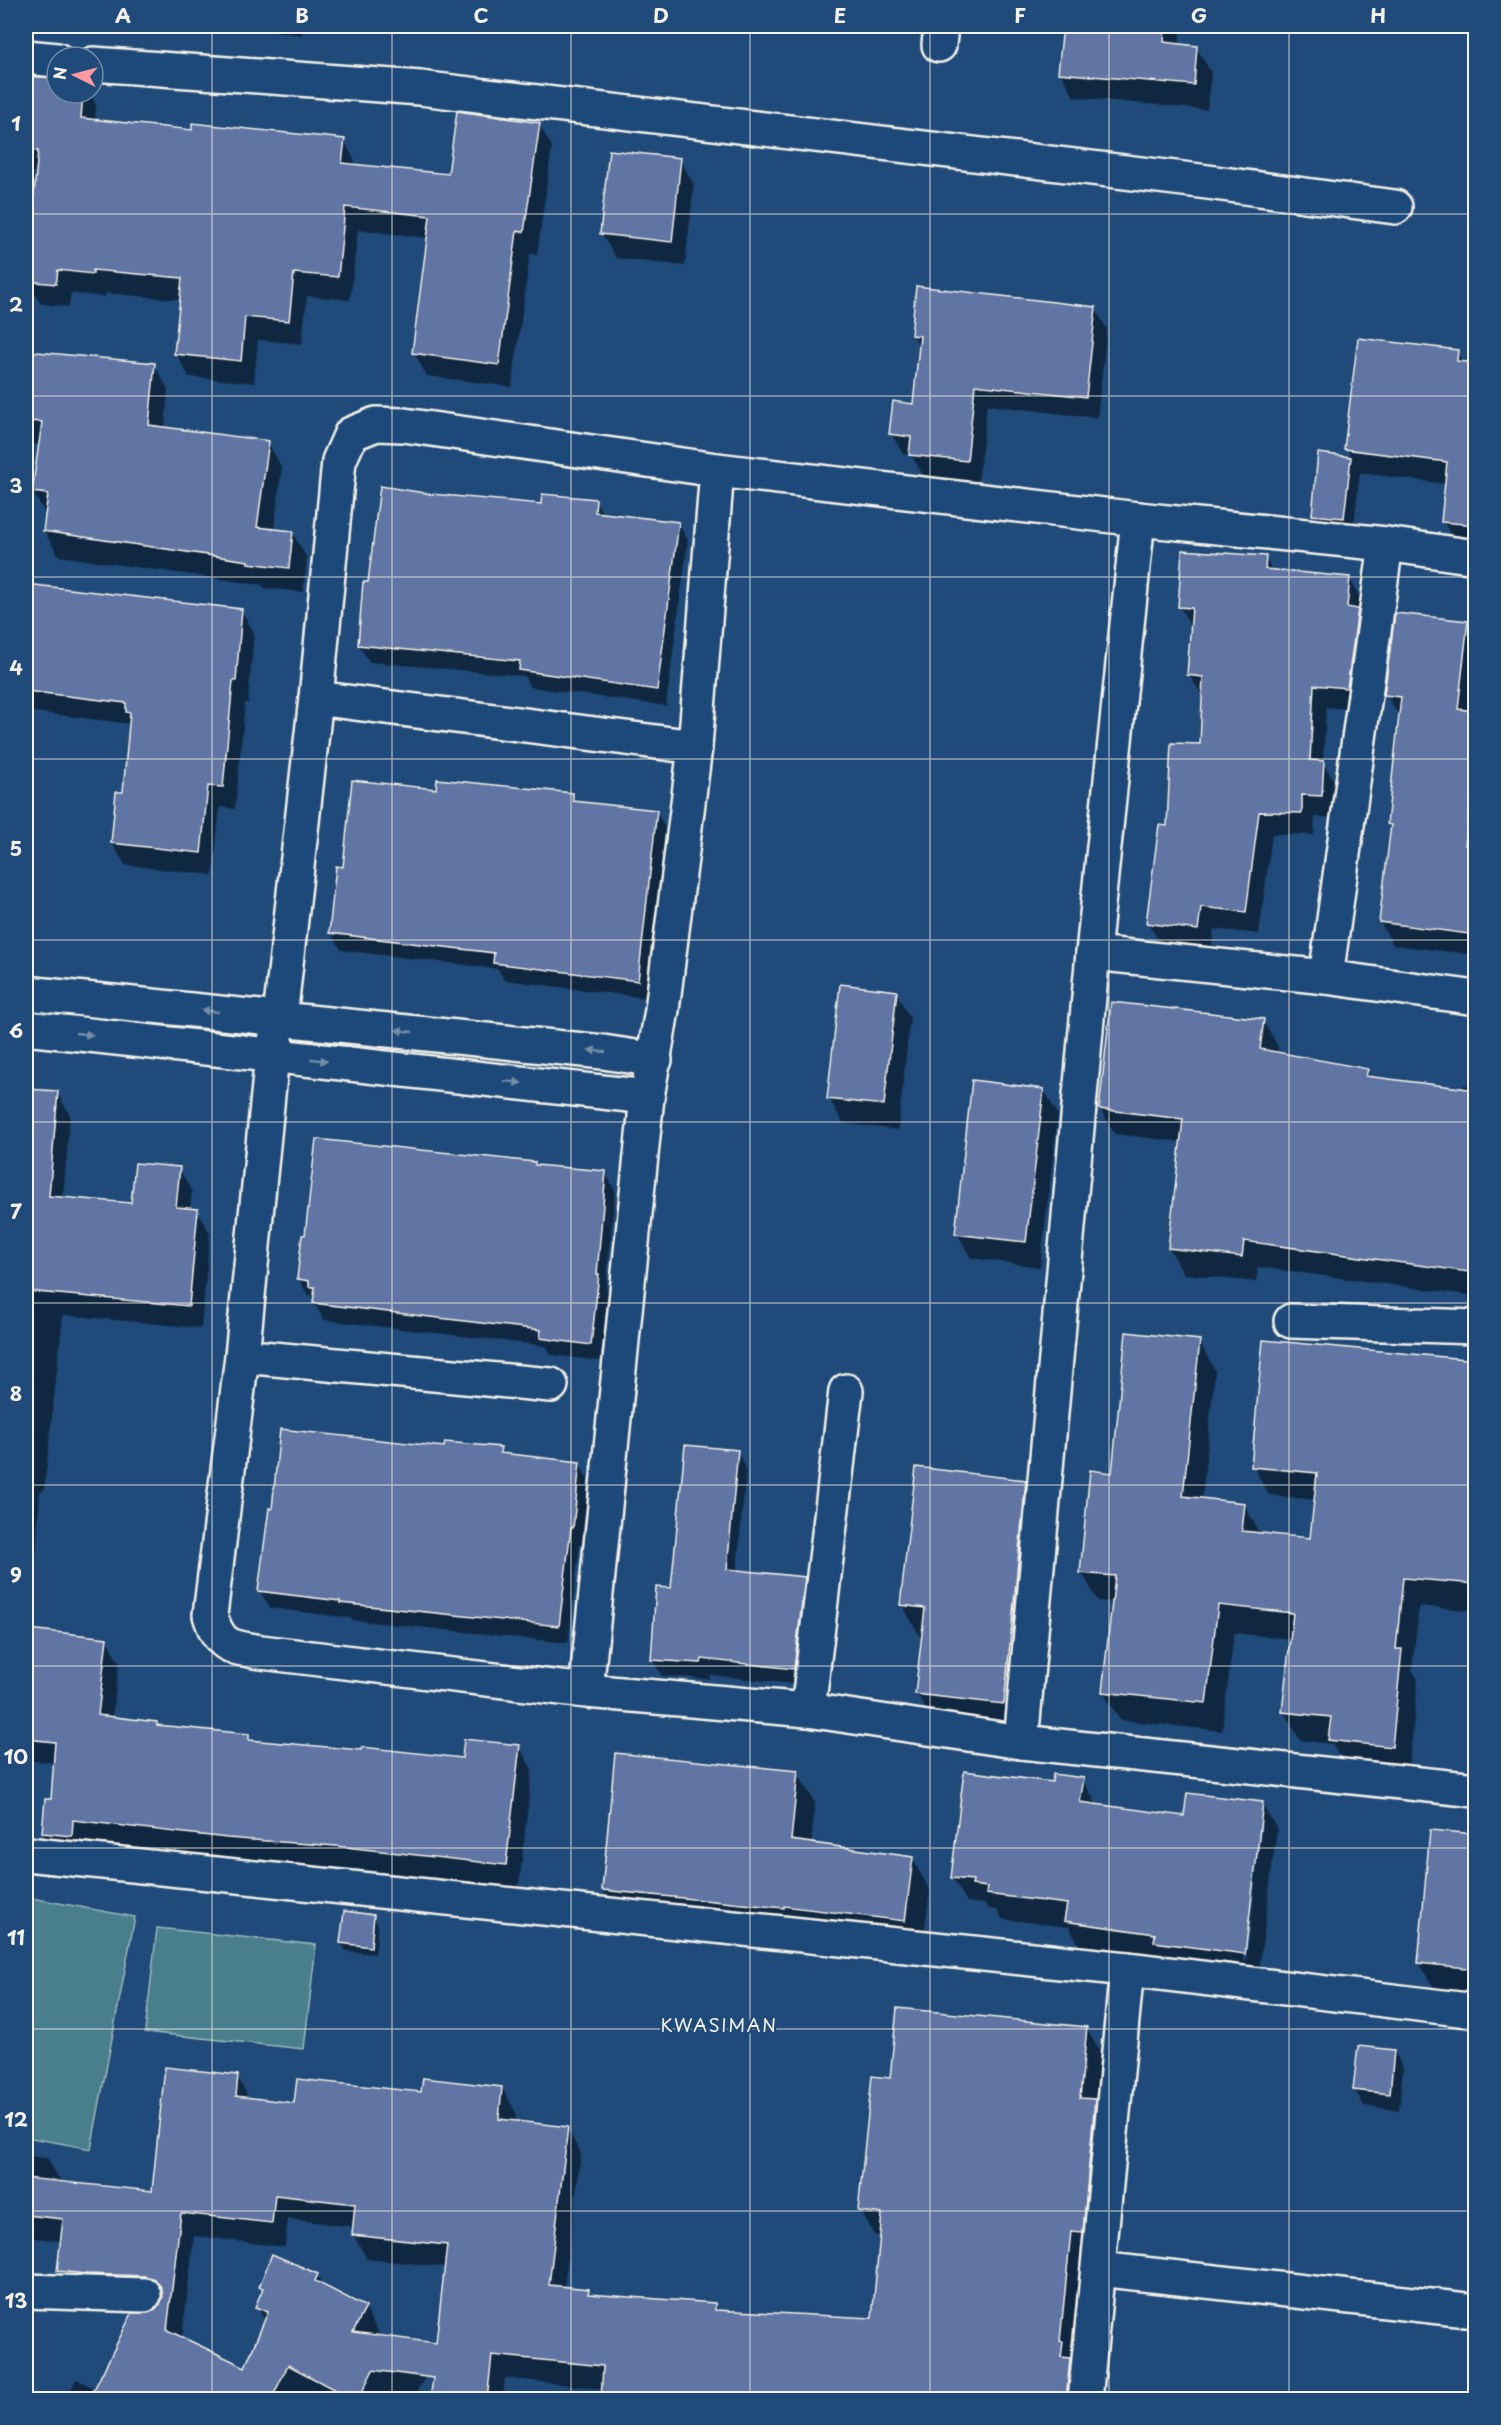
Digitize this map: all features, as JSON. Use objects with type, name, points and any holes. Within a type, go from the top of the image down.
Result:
[{"type":"street","points":[[26,57],[45,59]]},
{"type":"street","points":[[105,65],[420,88],[1395,207]]},
{"type":"street","points":[[1476,557],[1386,544],[1138,519],[717,470],[404,425],[376,424],[351,434],[339,461],[316,698],[280,1017],[272,1055],[242,1356],[210,1615],[217,1636],[235,1648],[252,1651],[586,1690],[808,1710],[1021,1742],[1476,1790]]},
{"type":"street","points":[[586,1690],[647,1097],[655,1060],[696,747],[717,470]]},
{"type":"street","points":[[1021,1742],[1093,953],[1138,519]]},
{"type":"street","points":[[1326,977],[1386,544]]},
{"type":"street","points":[[316,698],[696,747]]},
{"type":"street","points":[[1093,953],[1326,977],[1476,998]]},
{"type":"street","points":[[26,993],[280,1017],[603,1052],[655,1060]]},
{"type":"street","points":[[26,1028],[647,1097]]},
{"type":"street","points":[[1291,1321],[1476,1327]]},
{"type":"street","points":[[242,1356],[551,1385]]},
{"type":"street","points":[[808,1710],[846,1391]]},
{"type":"street","points":[[26,1854],[1127,1969],[1476,2011]]},
{"type":"street","points":[[1084,2400],[1127,1969]]},
{"type":"street","points":[[1098,2269],[1476,2311]]},
{"type":"street","points":[[26,2291],[144,2295]]},
{"type":"green space","points":[[26,1897],[135,1917],[91,2149],[26,2137]]},
{"type":"green space","points":[[157,1928],[316,1945],[304,2049],[145,2032]]},
{"type":"building","points":[[1063,26],[1165,26],[1164,42],[1197,46],[1194,85],[1058,73]]},
{"type":"building","points":[[26,76],[45,77],[45,105],[82,105],[81,118],[192,130],[192,123],[345,139],[342,163],[448,174],[457,111],[540,123],[524,232],[517,231],[499,365],[412,353],[430,216],[345,207],[338,277],[294,273],[289,321],[245,317],[241,361],[174,354],[182,278],[93,270],[93,274],[58,270],[56,284],[26,281],[38,151],[26,150]]},
{"type":"building","points":[[609,150],[681,158],[672,242],[600,234]]},
{"type":"building","points":[[916,286],[1096,307],[1086,397],[975,385],[967,461],[909,455],[911,437],[889,434],[893,401],[913,404],[920,336],[911,335]]},
{"type":"building","points":[[1358,338],[1458,350],[1457,361],[1476,363],[1476,525],[1441,522],[1447,462],[1344,449]]},
{"type":"building","points":[[26,351],[155,363],[149,425],[269,441],[257,527],[293,531],[289,568],[43,531],[48,494],[32,492],[42,422],[26,421]]},
{"type":"building","points":[[1318,453],[1351,457],[1344,518],[1312,515]]},
{"type":"building","points":[[380,486],[431,494],[541,504],[542,494],[596,499],[595,512],[679,522],[657,690],[519,670],[520,661],[358,645],[363,582],[368,582]]},
{"type":"building","points":[[1182,550],[1266,556],[1265,569],[1350,577],[1347,607],[1358,609],[1347,688],[1314,685],[1310,760],[1324,761],[1322,796],[1302,795],[1302,813],[1259,812],[1246,912],[1201,907],[1198,930],[1146,923],[1159,825],[1167,826],[1171,743],[1200,744],[1203,677],[1187,675],[1192,608],[1178,607]]},
{"type":"building","points":[[26,584],[242,609],[223,787],[208,786],[201,853],[111,843],[116,792],[123,792],[130,713],[126,712],[126,703],[26,691]]},
{"type":"building","points":[[1395,613],[1468,621],[1458,709],[1476,711],[1476,756],[1465,845],[1476,847],[1476,935],[1379,922],[1391,825],[1387,824],[1401,697],[1384,695]]},
{"type":"building","points":[[437,779],[573,793],[573,801],[657,810],[638,981],[493,963],[494,953],[329,933],[336,866],[343,867],[352,780],[436,789]]},
{"type":"building","points":[[840,984],[897,991],[884,1105],[827,1099]]},
{"type":"building","points":[[1111,1002],[1264,1019],[1260,1049],[1368,1069],[1366,1076],[1476,1090],[1476,1273],[1244,1241],[1242,1257],[1168,1248],[1183,1119],[1099,1109]]},
{"type":"building","points":[[972,1080],[1044,1089],[1026,1242],[955,1234]]},
{"type":"building","points":[[26,1089],[58,1091],[49,1196],[131,1203],[135,1163],[180,1167],[176,1207],[198,1209],[189,1306],[26,1291]]},
{"type":"building","points":[[316,1139],[535,1162],[535,1165],[606,1171],[597,1274],[599,1274],[591,1345],[540,1338],[541,1330],[313,1303],[315,1287],[309,1287],[309,1281],[297,1279],[302,1235],[305,1235]]},
{"type":"building","points":[[1126,1332],[1200,1340],[1183,1496],[1245,1503],[1242,1531],[1310,1538],[1317,1473],[1251,1467],[1263,1340],[1476,1360],[1476,1584],[1403,1578],[1396,1649],[1402,1649],[1392,1747],[1328,1740],[1331,1717],[1282,1712],[1293,1613],[1218,1605],[1206,1703],[1102,1692],[1115,1576],[1080,1573],[1090,1470],[1112,1473]]},
{"type":"building","points":[[280,1429],[444,1447],[445,1442],[501,1447],[500,1453],[580,1462],[559,1626],[340,1603],[340,1601],[258,1591],[269,1508],[272,1509]]},
{"type":"building","points":[[685,1445],[738,1450],[727,1569],[805,1577],[794,1669],[702,1659],[701,1663],[651,1660],[656,1587],[671,1588]]},
{"type":"building","points":[[916,1467],[1026,1480],[1004,1704],[915,1694],[925,1608],[900,1605]]},
{"type":"building","points":[[29,1629],[107,1638],[98,1715],[157,1722],[157,1725],[249,1734],[249,1740],[361,1750],[362,1747],[462,1758],[464,1739],[520,1745],[506,1865],[336,1846],[227,1838],[73,1820],[72,1836],[42,1833],[45,1799],[51,1799],[55,1742],[26,1739],[26,1662]]},
{"type":"building","points":[[615,1753],[798,1771],[791,1840],[913,1857],[905,1921],[784,1906],[784,1908],[602,1890]]},
{"type":"building","points":[[964,1771],[1052,1782],[1053,1774],[1084,1778],[1080,1802],[1184,1816],[1187,1793],[1263,1802],[1245,1954],[1154,1942],[1155,1934],[1064,1921],[1067,1904],[986,1894],[987,1887],[972,1885],[973,1880],[951,1878]]},
{"type":"building","points":[[1430,1830],[1476,1834],[1476,1969],[1418,1963]]},
{"type":"building","points":[[344,1911],[374,1915],[371,1947],[340,1943]]},
{"type":"building","points":[[897,2008],[1087,2027],[1080,2098],[1095,2099],[1083,2232],[1071,2231],[1060,2341],[1063,2342],[1061,2357],[1070,2358],[1066,2400],[601,2400],[603,2366],[492,2355],[487,2400],[430,2400],[433,2378],[373,2370],[358,2400],[354,2400],[288,2365],[271,2400],[89,2400],[132,2313],[153,2311],[160,2304],[163,2296],[161,2287],[154,2279],[145,2276],[57,2271],[63,2219],[26,2215],[26,2178],[152,2191],[165,2067],[238,2075],[236,2096],[294,2103],[297,2079],[421,2092],[423,2078],[502,2087],[499,2119],[568,2127],[549,2285],[589,2289],[588,2294],[715,2303],[715,2310],[872,2318],[882,2214],[858,2211],[872,2076],[890,2078]],"holes":[[[275,2195],[355,2204],[352,2235],[447,2245],[436,2343],[353,2332],[366,2307],[315,2281],[318,2274],[272,2254],[259,2287],[263,2288],[255,2307],[268,2312],[245,2367],[167,2330],[181,2213],[272,2223]]]},
{"type":"building","points":[[1358,2046],[1394,2050],[1390,2094],[1353,2090]]},
{"type":"district","name":"KWASIMAN","points":[[719,2026]]}]
